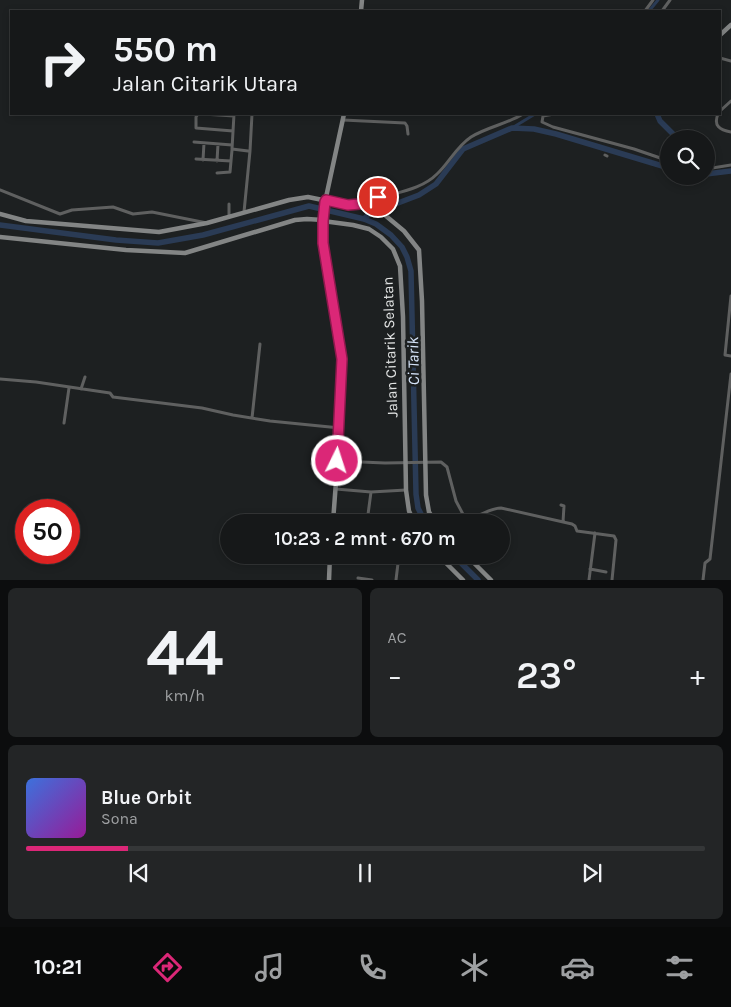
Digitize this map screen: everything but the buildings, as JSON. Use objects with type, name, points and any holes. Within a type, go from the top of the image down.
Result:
[{"type":"street","points":[[721,33],[731,25]]},
{"type":"street","points":[[721,110],[731,101]]},
{"type":"street","points":[[197,115],[196,128],[233,131]]},
{"type":"street","points":[[217,172],[230,173],[234,115]]},
{"type":"street","points":[[244,213],[252,115]]},
{"type":"street","points":[[334,514],[340,428],[342,359],[325,257],[323,218],[344,115]]},
{"type":"street","points":[[0,214],[43,223],[159,232],[207,223],[289,200],[308,197],[348,205],[360,204],[375,197],[381,198],[412,189],[424,183],[436,175],[462,143],[521,115]]},
{"type":"street","points":[[548,115],[543,116],[542,122],[553,127],[660,157]]},
{"type":"street","points":[[718,115],[716,121],[719,128],[731,132]]},
{"type":"street","points":[[342,120],[406,123],[408,134]]},
{"type":"street","points":[[194,142],[232,145]]},
{"type":"street","points":[[202,160],[204,143]]},
{"type":"street","points":[[217,161],[218,144]]},
{"type":"street","points":[[232,150],[250,151]]},
{"type":"street","points":[[196,159],[231,161]]},
{"type":"street","points":[[715,168],[731,165]]},
{"type":"street","points":[[0,190],[60,214],[72,210],[113,207],[133,214],[152,212],[207,223]]},
{"type":"street","points":[[381,198],[386,216],[404,231],[419,250],[422,301],[424,462],[427,503],[432,514]]},
{"type":"street","points":[[228,204],[229,217]]},
{"type":"street","name":"Jalan Citarik Selatan","points":[[0,236],[126,250],[186,253],[296,220],[323,218],[369,229],[381,237],[393,249],[400,266],[404,317],[406,490],[410,514]]},
{"type":"street","points":[[731,296],[724,355],[731,356]]},
{"type":"street","points":[[252,418],[260,344]]},
{"type":"street","points":[[703,580],[706,562],[710,559],[731,374]]},
{"type":"street","points":[[81,389],[85,377]]},
{"type":"street","points":[[0,379],[110,393],[113,397],[202,408],[252,418],[340,428]]},
{"type":"street","points":[[64,423],[69,388]]},
{"type":"street","points":[[337,461],[441,462],[445,465],[456,500],[466,518],[472,518],[498,508],[563,522],[575,526],[578,531],[616,536],[612,580]]},
{"type":"street","points":[[336,489],[371,492],[406,490]]},
{"type":"street","points":[[368,514],[371,492]]},
{"type":"street","points":[[561,505],[564,506],[563,522]]},
{"type":"street","points":[[589,580],[595,533]]},
{"type":"street","points":[[328,580],[329,564]]},
{"type":"street","points":[[396,580],[398,564]]},
{"type":"street","points":[[447,564],[463,580]]},
{"type":"street","points":[[475,564],[491,580]]},
{"type":"street","points":[[590,569],[606,572]]},
{"type":"street","points":[[358,578],[372,580]]},
{"type":"waterway","points":[[650,10],[658,0]]},
{"type":"waterway","points":[[512,128],[533,115]]},
{"type":"waterway","points":[[657,115],[660,121],[669,130]]},
{"type":"waterway","points":[[364,219],[376,207],[398,203],[419,195],[436,184],[463,149],[512,128],[534,129],[556,134],[660,165]]},
{"type":"waterway","points":[[715,173],[731,171]]},
{"type":"waterway","points":[[0,225],[116,240],[158,243],[203,235],[309,206],[364,219],[376,224],[391,235],[402,247],[411,271],[416,494],[421,514]]},
{"type":"waterway","name":"Ci Tarik","points":[[462,564],[478,580]]},
{"type":"route","points":[[337,461],[342,359],[323,243],[325,202],[326,200],[348,205],[360,204],[378,197]]}]
